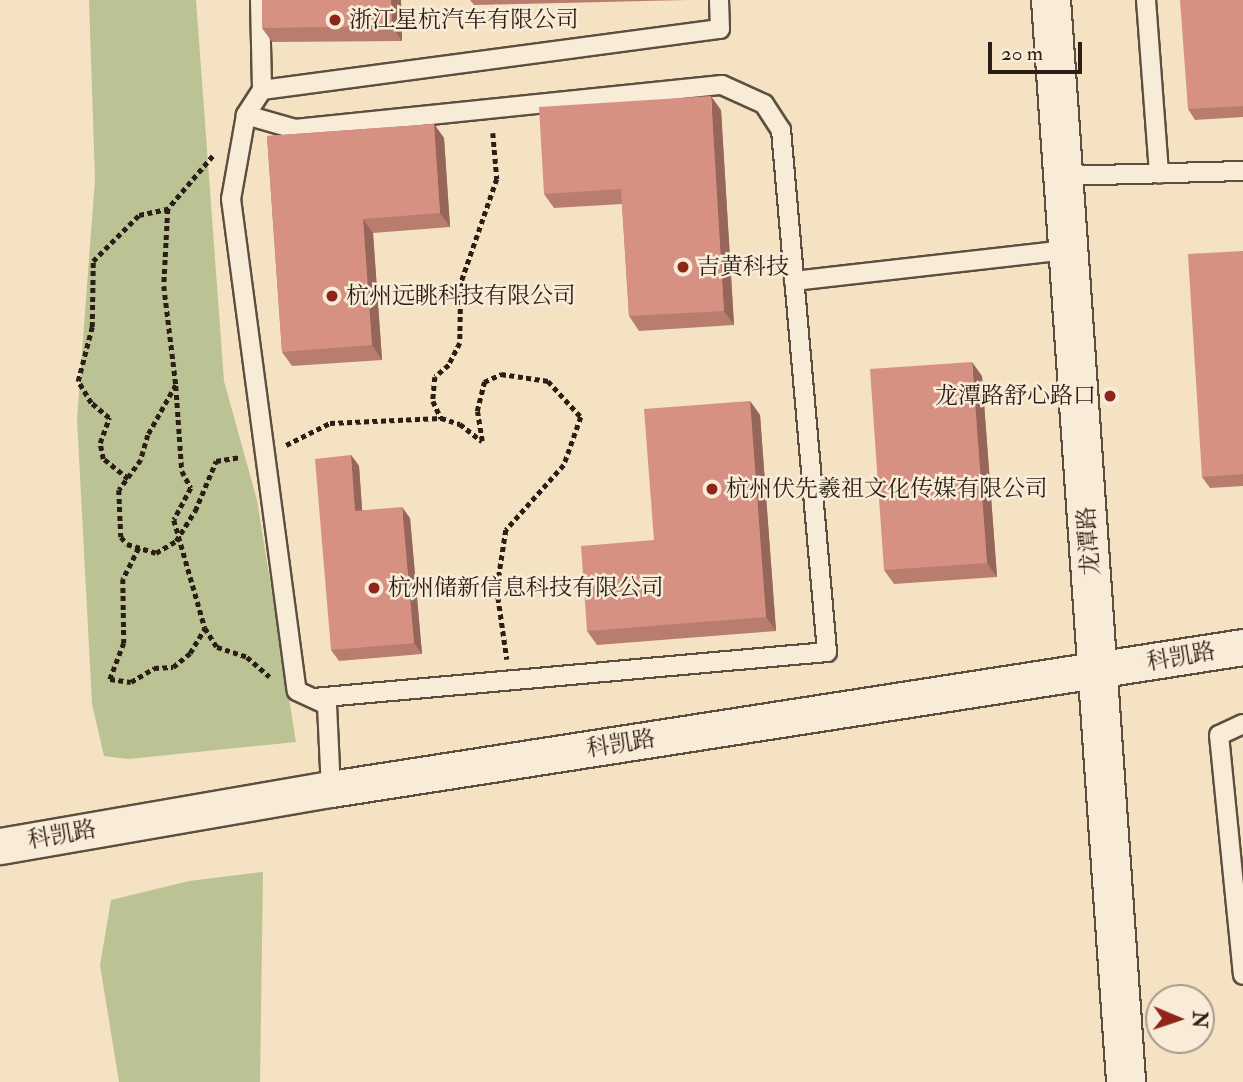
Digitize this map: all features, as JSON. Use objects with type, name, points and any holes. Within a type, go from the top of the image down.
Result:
[{"type":"street","name":"龙潭路","points":[[1051,0],[1126,1082]]},
{"type":"street","name":"科凯路","points":[[0,846],[331,789],[1243,647]]},
{"type":"lane","points":[[260,0],[262,90],[246,115],[231,199],[265,454],[305,694]]},
{"type":"lane","points":[[262,90],[720,29],[719,0]]},
{"type":"lane","points":[[1146,0],[1159,174]]},
{"type":"lane","points":[[246,115],[295,129],[722,85],[764,104],[781,130],[827,652],[510,680],[305,694]]},
{"type":"lane","points":[[1063,176],[1243,171]]},
{"type":"lane","points":[[794,281],[1068,250]]},
{"type":"lane","points":[[305,694],[327,705],[331,789]]},
{"type":"lane","points":[[1243,724],[1219,735],[1243,975]]},
{"type":"path","points":[[441,418],[433,401],[435,377],[449,365],[460,343],[461,283],[497,178],[490,109]]},
{"type":"path","points":[[220,148],[168,209],[164,286],[176,385],[182,471],[191,488],[174,520],[205,628],[217,647],[247,657],[264,673],[305,694]]},
{"type":"path","points":[[128,480],[103,459],[100,443],[109,418],[91,403],[78,381],[92,327],[93,261],[139,215],[168,209]]},
{"type":"path","points":[[176,385],[128,480],[119,490],[119,528],[127,544],[156,553],[180,535],[216,461],[265,454],[330,423],[441,418],[460,424],[482,441],[477,411],[484,382],[501,374],[548,380],[581,417],[564,465],[506,530],[497,589],[510,680]]},
{"type":"path","points":[[138,548],[123,579],[124,643],[110,679],[131,682],[154,668],[173,667],[190,653],[205,628]]},
{"type":"green space","points":[[89,0],[196,0],[224,381],[257,500],[296,742],[128,759],[104,756],[92,704],[77,419],[95,179]]},
{"type":"green space","points":[[263,872],[260,1082],[119,1082],[100,965],[111,900],[189,881]]},
{"type":"building","name":"浙江星杭汽车有限公司","points":[[262,0],[391,0],[392,26],[262,28]]},
{"type":"building","points":[[1180,0],[1243,0],[1243,106],[1188,109]]},
{"type":"building","name":"吉黄科技","points":[[711,96],[724,311],[629,316],[621,189],[544,194],[539,107]]},
{"type":"building","name":"杭州远眺科技有限公司","points":[[434,124],[440,213],[363,219],[372,345],[282,352],[267,136]]},
{"type":"building","points":[[1243,251],[1243,474],[1202,477],[1188,254]]},
{"type":"building","points":[[972,362],[987,563],[884,570],[870,369]]},
{"type":"building","name":"杭州伏先羲祖文化传媒有限公司","points":[[750,401],[766,617],[587,631],[581,546],[654,540],[644,409]]},
{"type":"building","name":"杭州储新信息科技有限公司","points":[[351,455],[355,511],[402,507],[414,643],[331,650],[315,459]]},
{"type":"place","name":"浙江星杭汽车有限公司","points":[[335,20]]},
{"type":"place","name":"吉黄科技","points":[[683,267]]},
{"type":"place","name":"杭州远眺科技有限公司","points":[[332,296]]},
{"type":"place","name":"龙潭路舒心路口","points":[[1110,396]]},
{"type":"place","name":"杭州伏先羲祖文化传媒有限公司","points":[[712,489]]},
{"type":"place","name":"杭州储新信息科技有限公司","points":[[374,588]]}]
